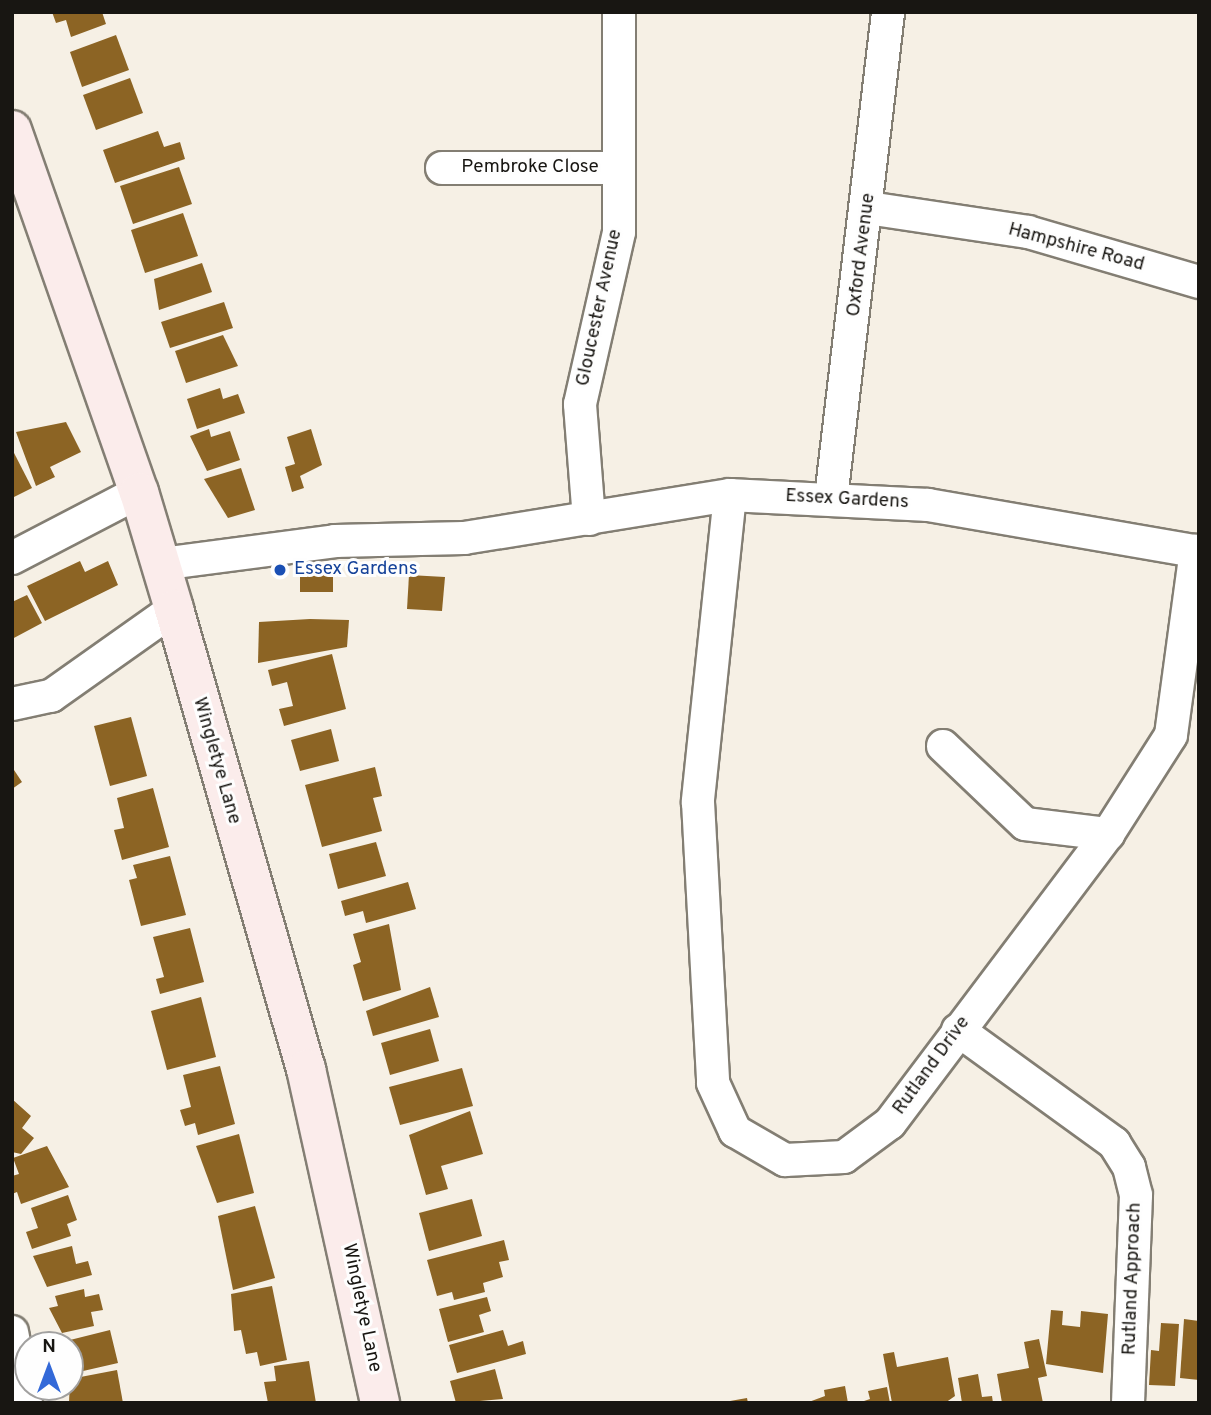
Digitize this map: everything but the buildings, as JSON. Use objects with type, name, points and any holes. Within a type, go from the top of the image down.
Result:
[{"type":"street","name":"Gloucester Avenue","points":[[589,519],[580,404],[619,232],[619,12]]},
{"type":"street","name":"Oxford Avenue","points":[[831,498],[868,208],[888,12]]},
{"type":"street","name":"Wingletye Lane","points":[[12,130],[139,492],[174,609],[306,1069],[380,1403]]},
{"type":"street","name":"Pembroke Close","points":[[442,168],[619,169]]},
{"type":"street","name":"Hampshire Road","points":[[868,208],[1028,232],[1199,282]]},
{"type":"street","points":[[12,558],[139,492]]},
{"type":"street","name":"Essex Gardens","points":[[160,564],[256,548],[464,538],[730,495],[928,505],[1197,552]]},
{"type":"street","name":"Rutland Drive","points":[[730,495],[698,802],[713,1083],[735,1132],[785,1160],[844,1157],[890,1123],[1108,834],[1171,735],[1197,552]]},
{"type":"street","points":[[12,704],[51,696],[174,609]]},
{"type":"street","points":[[943,746],[1025,824],[1108,834]]},
{"type":"street","name":"Rutland Approach","points":[[958,1030],[1114,1143],[1129,1167],[1136,1195],[1128,1403]]},
{"type":"street","points":[[12,1332],[26,1403]]},
{"type":"place","name":"Essex Gardens","points":[[280,570]]}]
